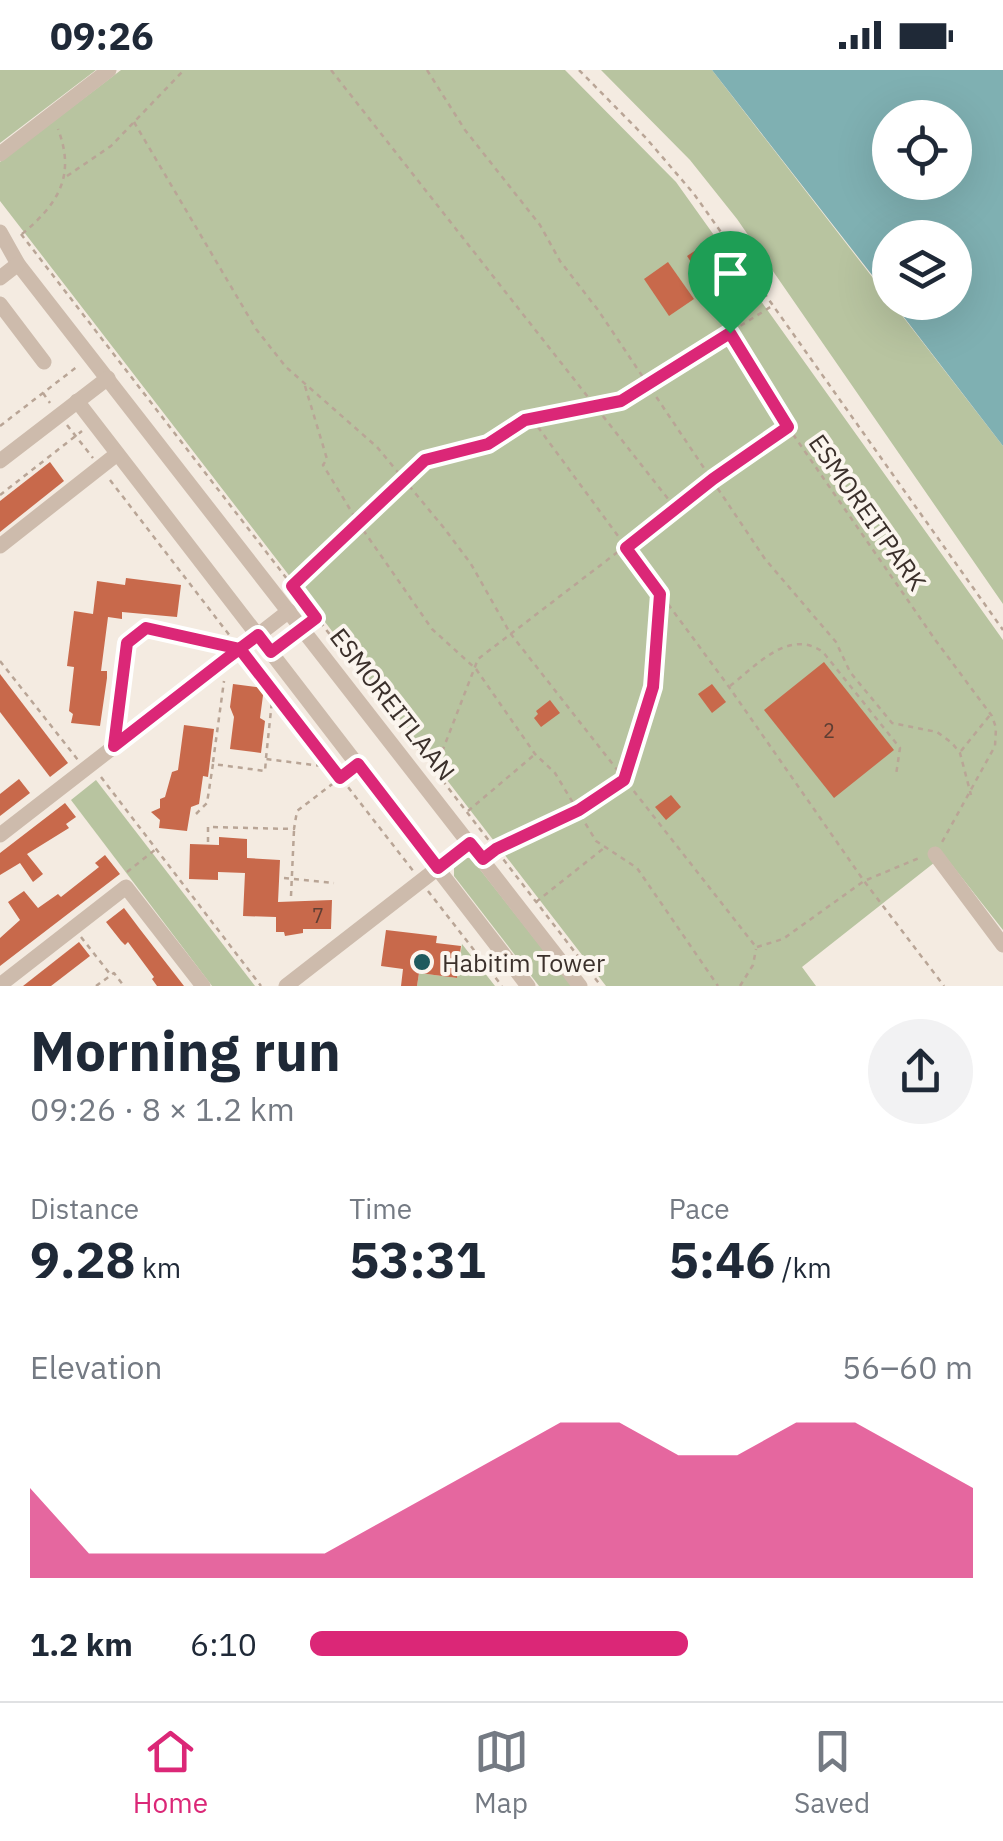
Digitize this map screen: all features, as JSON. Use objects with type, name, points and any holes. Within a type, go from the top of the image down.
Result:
[{"type":"street","points":[[0,154],[109,70]]},
{"type":"street","name":"ESMOREITLAAN","points":[[0,232],[18,264],[580,986]]},
{"type":"street","points":[[0,278],[18,264]]},
{"type":"street","points":[[0,304],[44,362]]},
{"type":"street","points":[[0,461],[108,378]]},
{"type":"street","points":[[77,402],[528,986]]},
{"type":"street","points":[[0,546],[117,454]]},
{"type":"street","points":[[0,834],[289,611]]},
{"type":"street","points":[[286,986],[424,885],[438,868],[470,843]]},
{"type":"street","points":[[935,854],[1003,944]]},
{"type":"street","points":[[0,985],[126,887],[203,986]]},
{"type":"path","points":[[65,178],[111,146],[184,70]]},
{"type":"path","points":[[331,70],[676,509]]},
{"type":"path","points":[[427,70],[466,130],[540,224],[560,261],[598,310],[765,559],[836,642],[850,672],[892,722],[937,732],[960,752]]},
{"type":"path","points":[[579,70],[673,167],[1003,630]]},
{"type":"path","points":[[51,114],[61,135],[65,178],[56,202],[21,234],[601,986]]},
{"type":"path","points":[[134,122],[238,304],[286,368],[377,447],[404,480],[471,564],[510,634],[756,948],[753,966],[740,986]]},
{"type":"path","points":[[292,586],[425,460],[488,444],[532,419],[621,401],[773,305]]},
{"type":"path","points":[[730,333],[788,427]]},
{"type":"path","points":[[0,426],[91,356]]},
{"type":"path","points":[[305,384],[327,459],[323,464],[359,524],[432,629],[476,669],[535,754],[555,773],[596,841],[637,868],[718,986]]},
{"type":"path","points":[[43,394],[502,986]]},
{"type":"path","points":[[532,419],[729,686],[864,882],[944,986]]},
{"type":"path","points":[[0,495],[93,422]]},
{"type":"path","name":"ESMOREITPARK","points":[[476,669],[478,659],[510,634],[713,479],[788,427],[990,714],[996,736]]},
{"type":"path","points":[[496,849],[579,810],[624,780],[653,687],[660,594]]},
{"type":"path","points":[[114,746],[127,643],[146,628],[240,649]]},
{"type":"path","points":[[729,686],[782,648],[792,643],[812,644],[823,652],[900,748],[896,775]]},
{"type":"path","points":[[254,666],[271,652]]},
{"type":"path","points":[[0,661],[156,848],[260,986]]},
{"type":"path","points":[[435,770],[476,669]]},
{"type":"path","points":[[196,814],[206,803],[224,674],[210,685]]},
{"type":"path","points":[[213,764],[265,771],[272,691]]},
{"type":"path","points":[[971,795],[960,752],[990,714]]},
{"type":"path","points":[[756,948],[783,939],[864,882],[935,854],[971,795],[996,746],[996,736],[1003,737]]},
{"type":"path","points":[[467,812],[535,754]]},
{"type":"path","points":[[266,759],[332,768]]},
{"type":"path","points":[[291,896],[297,810],[358,764]]},
{"type":"path","points":[[208,842],[208,827],[294,829]]},
{"type":"path","points":[[536,902],[606,847]]},
{"type":"path","points":[[126,887],[124,874],[156,848]]},
{"type":"path","points":[[284,878],[334,883]]},
{"type":"path","points":[[433,898],[450,884]]},
{"type":"path","points":[[74,927],[110,974]]},
{"type":"path","points":[[96,986],[114,973],[124,986]]},
{"type":"path","points":[[250,986],[256,981]]},
{"type":"green space","points":[[0,70],[96,70],[0,143]]},
{"type":"green space","points":[[121,70],[565,70],[676,182],[1003,640],[1003,930],[944,855],[802,967],[816,986],[606,986],[0,201],[0,162]]},
{"type":"green space","points":[[601,70],[712,70],[872,277],[872,320],[905,320],[1003,446],[1003,604],[737,219],[690,160]]},
{"type":"green space","points":[[96,780],[255,986],[212,986],[71,800]]},
{"type":"green space","points":[[471,858],[572,986],[539,986],[454,876],[454,866]]},
{"type":"green space","points":[[462,944],[495,986],[417,986],[419,973],[457,978]]},
{"type":"water","points":[[712,70],[1003,70],[1003,446],[906,320],[972,320],[972,220],[872,220],[872,275]]},
{"type":"building","points":[[696,250],[702,258],[713,251],[727,276],[712,286],[687,256]]},
{"type":"building","points":[[668,262],[694,299],[669,316],[644,279]]},
{"type":"building","points":[[50,462],[64,481],[0,532],[0,501]]},
{"type":"building","points":[[126,578],[181,585],[177,617],[122,612],[122,619],[108,617],[101,671],[107,671],[107,678],[100,726],[71,723],[74,667],[67,666],[74,611],[93,614],[97,581],[125,585]]},
{"type":"building","points":[[824,662],[894,750],[834,798],[764,710]]},
{"type":"building","points":[[0,674],[68,763],[50,777],[0,712]]},
{"type":"building","points":[[233,684],[264,688],[261,753],[230,749]]},
{"type":"building","points":[[712,684],[726,702],[712,713],[698,694]]},
{"type":"building","points":[[550,700],[560,713],[541,727],[534,718],[536,711]]},
{"type":"building","points":[[184,725],[214,729],[208,777],[203,776],[199,804],[191,807],[187,831],[159,828],[160,820],[151,812],[160,808],[172,772],[178,770]]},
{"type":"building","points":[[19,779],[30,793],[0,816],[0,794]]},
{"type":"building","points":[[671,795],[681,807],[666,820],[655,807]]},
{"type":"building","points":[[65,803],[76,817],[66,824],[69,828],[27,854],[43,874],[33,882],[20,863],[0,875],[0,853]]},
{"type":"building","points":[[219,837],[247,839],[247,858],[280,860],[278,902],[332,900],[331,929],[303,929],[303,933],[285,936],[284,932],[276,932],[276,917],[243,916],[245,873],[218,872],[218,880],[189,879],[190,844],[219,845]]},
{"type":"building","points":[[105,855],[120,874],[0,966],[0,938],[20,920],[8,902],[24,891],[38,908],[58,894],[61,897],[99,867],[95,863]]},
{"type":"building","points":[[124,908],[184,986],[157,986],[128,942],[125,945],[106,922]]},
{"type":"building","name":"Habitim Tower","points":[[386,930],[437,936],[436,943],[461,946],[457,978],[419,973],[417,986],[401,986],[403,969],[381,966]]},
{"type":"building","points":[[79,942],[90,956],[51,986],[23,986]]},
{"type":"place","name":"Habitim Tower","points":[[422,962]]},
{"type":"route","points":[[730,333],[621,401],[525,420],[488,444],[425,460],[292,586],[316,618],[271,652],[258,635],[240,649],[226,659],[114,746],[127,643],[146,628],[240,649],[340,778],[358,764],[438,868],[470,843],[483,859],[579,810],[624,780],[653,687],[660,594],[626,548],[713,479],[788,427],[730,333]]}]
